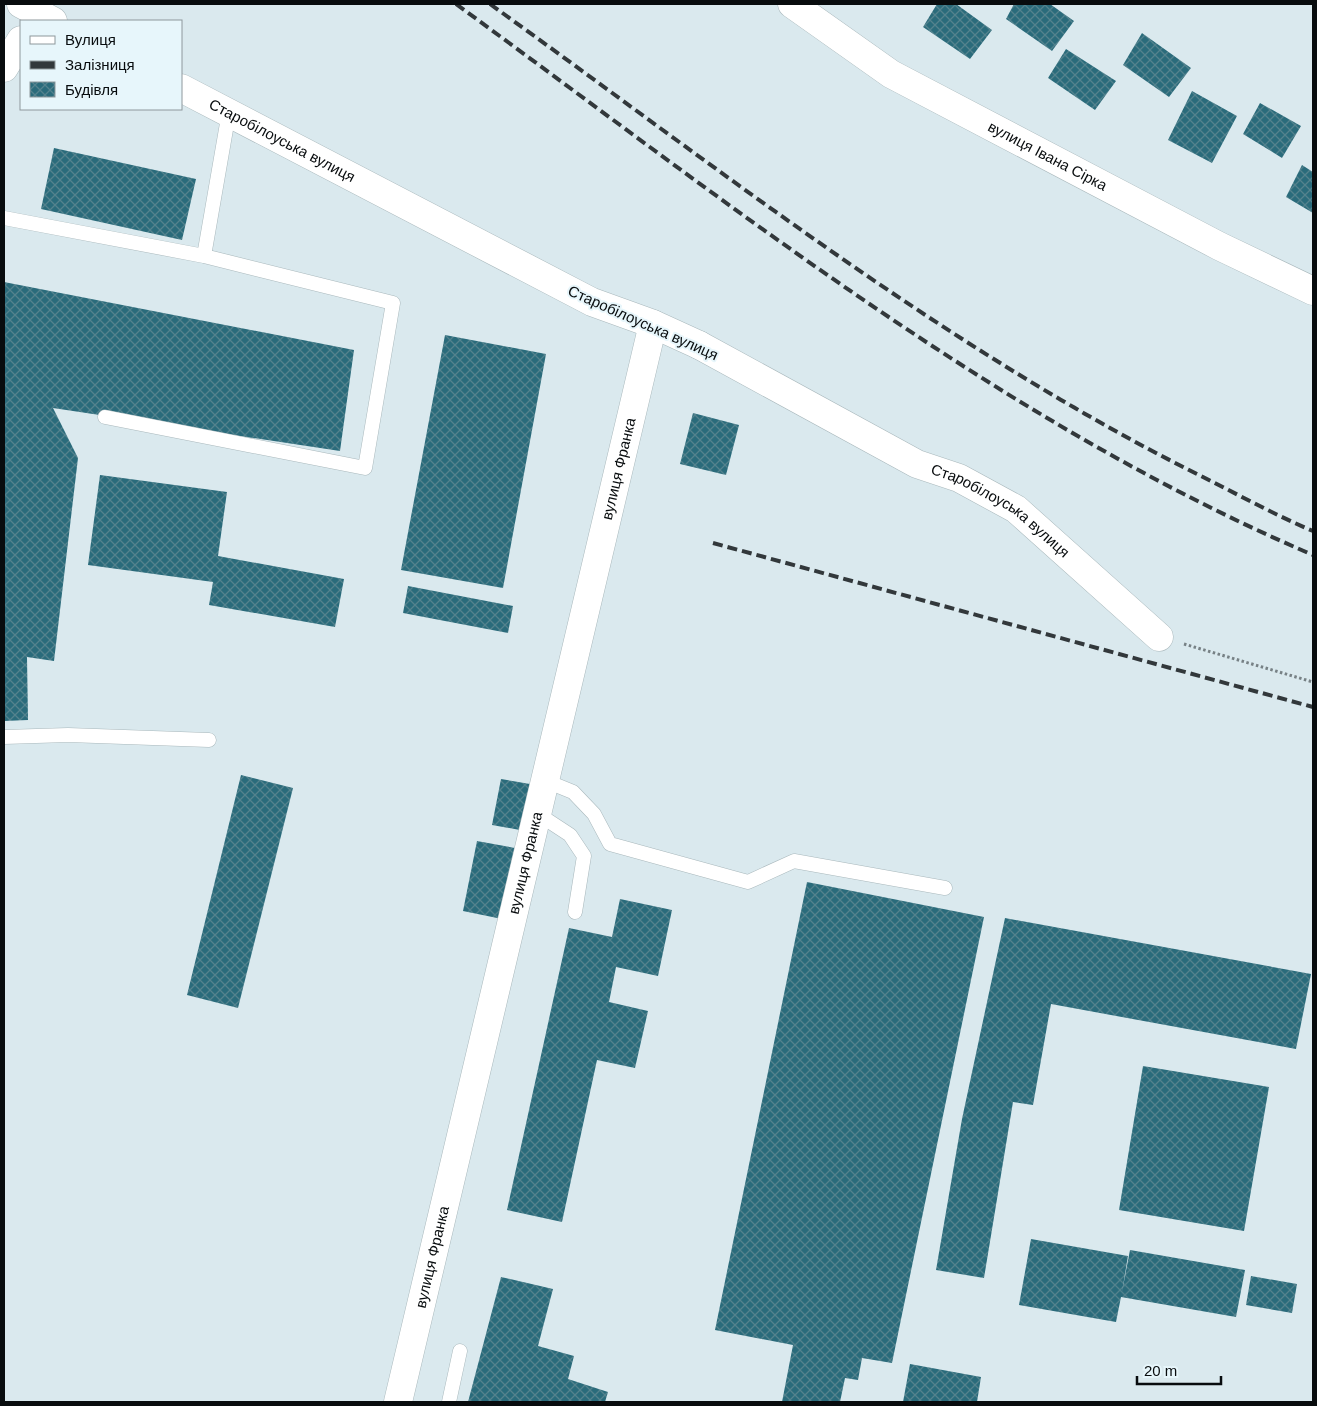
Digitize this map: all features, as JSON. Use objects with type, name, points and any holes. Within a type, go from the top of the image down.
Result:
[{"type":"street","name":"вулиця Івана Сірка","points":[[792,4],[891,74],[1219,246],[1313,291]]},
{"type":"street","points":[[4,68],[20,42]]},
{"type":"street","name":"Старобілоуська вулиця","points":[[182,88],[592,302],[653,324],[699,345],[917,464],[959,478],[1016,509],[1159,637]]},
{"type":"street","name":"вулиця Франка","points":[[398,1402],[653,324]]},
{"type":"lane","points":[[204,256],[229,112]]},
{"type":"lane","points":[[4,218],[204,256],[393,303],[365,468],[105,417]]},
{"type":"lane","points":[[4,737],[68,736],[209,740]]},
{"type":"lane","points":[[546,781],[573,792],[594,814],[610,844],[748,882],[794,861],[945,888]]},
{"type":"lane","points":[[538,814],[570,835],[584,856],[575,912]]},
{"type":"lane","points":[[449,1402],[460,1351]]},
{"type":"path","points":[[1159,637],[1313,682]]},
{"type":"building","points":[[937,4],[956,4],[992,30],[970,59],[923,27]]},
{"type":"building","points":[[1014,4],[1050,4],[1074,21],[1052,51],[1006,19]]},
{"type":"building","points":[[1142,33],[1191,68],[1169,97],[1123,65]]},
{"type":"building","points":[[1066,49],[1116,81],[1095,110],[1048,78]]},
{"type":"building","points":[[1192,91],[1237,116],[1212,163],[1168,140]]},
{"type":"building","points":[[1260,103],[1301,126],[1282,158],[1243,134]]},
{"type":"building","points":[[54,148],[196,179],[182,240],[41,209]]},
{"type":"building","points":[[1302,165],[1313,172],[1313,213],[1286,197]]},
{"type":"building","points":[[4,282],[354,350],[340,451],[53,408],[78,458],[54,661],[27,657],[28,720],[4,721]]},
{"type":"building","points":[[445,335],[546,354],[503,588],[401,570]]},
{"type":"building","points":[[693,413],[739,425],[726,475],[680,464]]},
{"type":"building","points":[[100,475],[227,492],[218,556],[344,579],[335,627],[209,605],[213,582],[88,565]]},
{"type":"building","points":[[408,586],[513,606],[508,633],[403,613]]},
{"type":"building","points":[[241,775],[293,788],[238,1008],[187,995]]},
{"type":"building","points":[[501,779],[530,784],[520,830],[492,825]]},
{"type":"building","points":[[477,841],[515,848],[502,919],[463,911]]},
{"type":"building","points":[[807,882],[984,917],[892,1363],[862,1358],[858,1380],[845,1378],[840,1402],[782,1402],[793,1345],[715,1330]]},
{"type":"building","points":[[620,899],[672,910],[658,976],[616,967],[609,1002],[648,1011],[635,1068],[597,1060],[562,1222],[507,1210],[569,928],[612,937]]},
{"type":"building","points":[[1005,918],[1311,974],[1296,1049],[1051,1004],[1033,1105],[1013,1102],[984,1278],[936,1270],[962,1119]]},
{"type":"building","points":[[1143,1066],[1269,1087],[1244,1231],[1119,1210]]},
{"type":"building","points":[[1031,1239],[1128,1256],[1122,1292],[1130,1250],[1245,1270],[1236,1317],[1121,1297],[1116,1322],[1019,1305]]},
{"type":"building","points":[[1251,1276],[1297,1284],[1292,1313],[1246,1305]]},
{"type":"building","points":[[501,1277],[553,1289],[538,1346],[574,1356],[568,1379],[608,1392],[605,1402],[468,1402]]},
{"type":"building","points":[[910,1364],[981,1377],[977,1402],[903,1402]]},
{"type":"railway","points":[[456,4],[765,231],[977,375],[1086,440],[1198,501],[1313,555]]},
{"type":"railway","points":[[490,4],[837,255],[1016,373],[1108,427],[1257,505],[1313,531]]},
{"type":"railway","points":[[713,543],[1313,707]]}]
